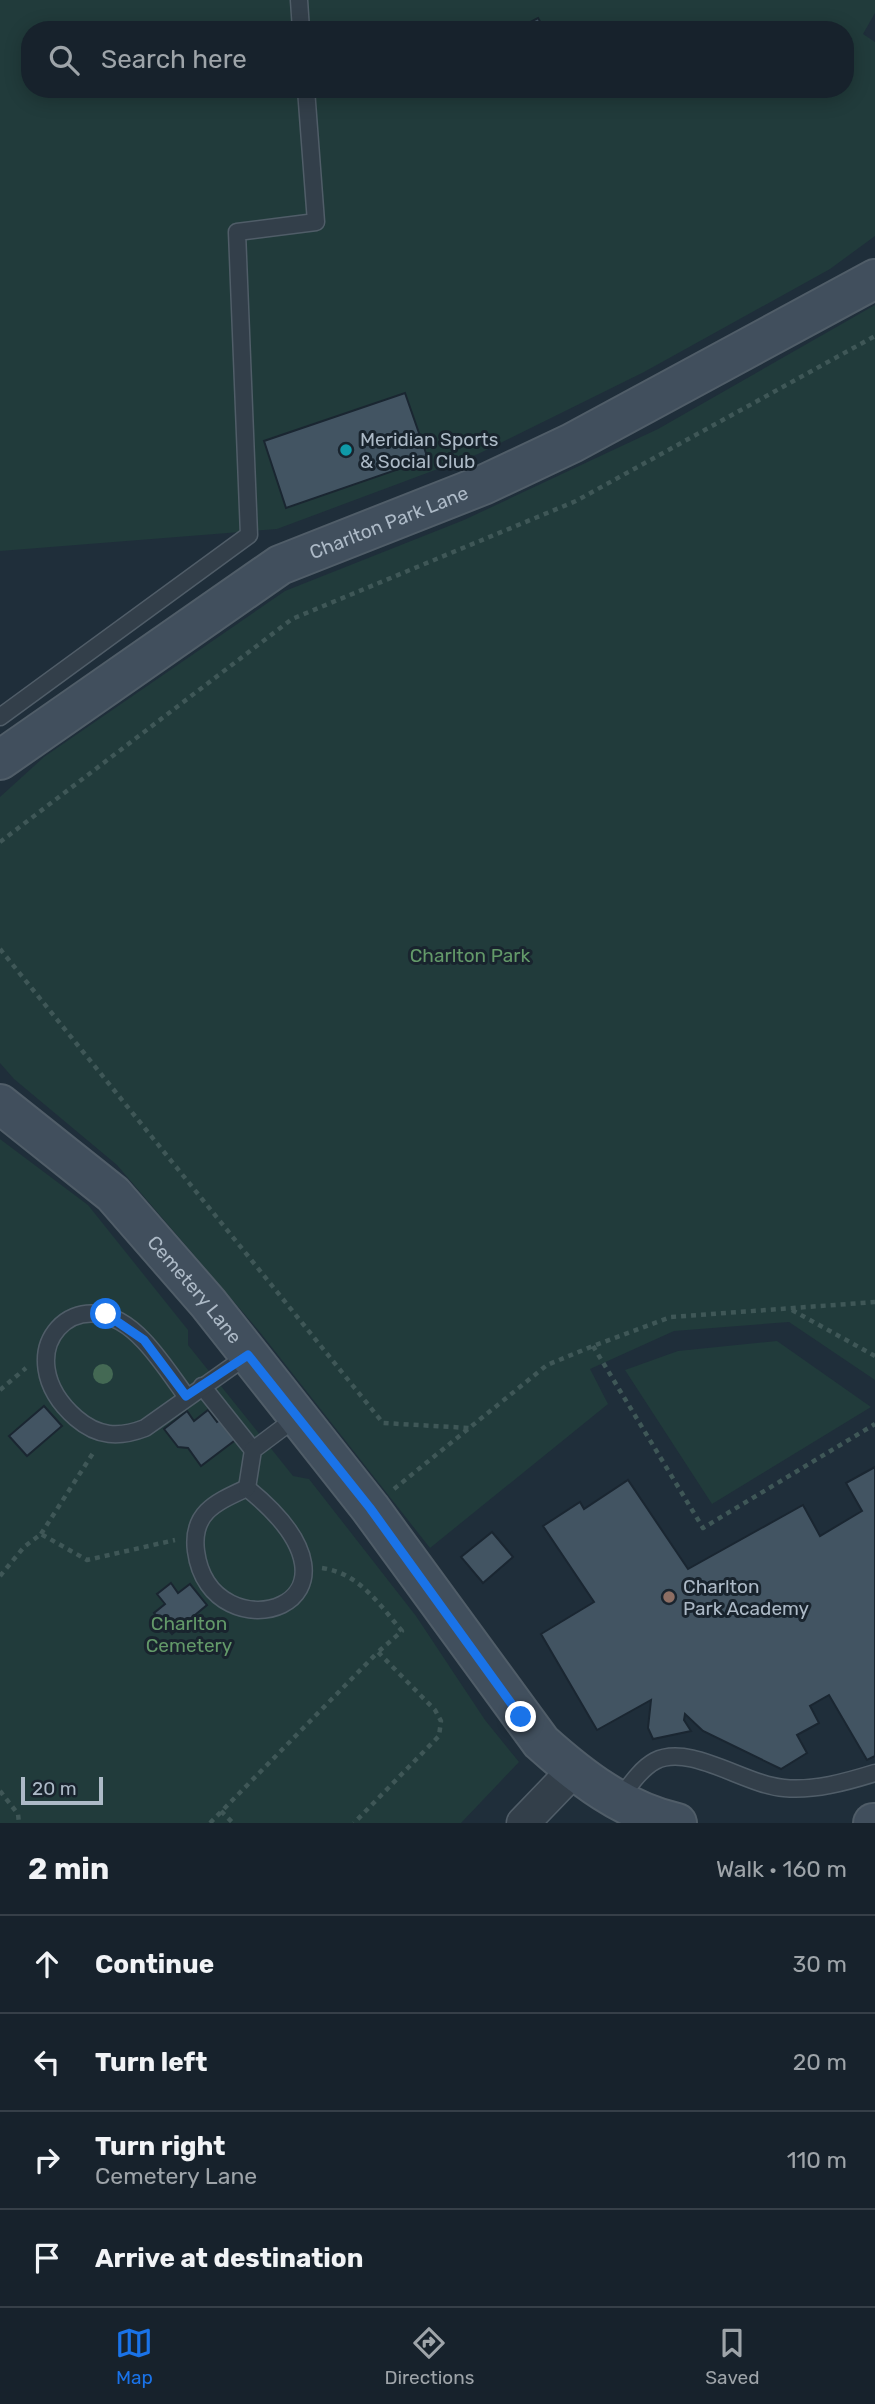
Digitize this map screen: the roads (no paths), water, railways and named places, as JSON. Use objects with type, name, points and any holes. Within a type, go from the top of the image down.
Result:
[{"type":"street","name":"Charlton Park Lane","points":[[0,760],[280,565],[483,485],[572,443],[875,279]]},
{"type":"street","name":"Cemetery Lane","points":[[0,1104],[113,1194],[248,1355],[370,1508],[541,1742],[573,1771],[618,1801],[665,1822]]},
{"type":"street","points":[[523,1823],[573,1771]]},
{"type":"lane","points":[[299,0],[300,21]]},
{"type":"lane","points":[[0,717],[249,535],[237,232],[316,222],[307,98]]},
{"type":"lane","points":[[186,1396],[144,1340],[106,1314],[85,1312],[69,1318],[53,1331],[45,1353],[46,1372],[52,1390],[62,1405],[85,1425],[104,1435],[127,1435],[145,1428],[186,1396],[248,1355]]},
{"type":"lane","points":[[202,1386],[253,1450]]},
{"type":"lane","points":[[247,1488],[253,1450],[297,1417]]},
{"type":"lane","points":[[247,1488],[286,1527],[303,1557],[303,1585],[282,1605],[269,1610],[238,1606],[218,1597],[206,1585],[200,1571],[196,1537],[200,1517],[209,1506],[247,1488]]},
{"type":"lane","points":[[618,1801],[634,1780],[654,1761],[685,1755],[740,1778],[783,1788],[810,1788],[875,1773]]},
{"type":"place","name":"Meridian Sports & Social Club","points":[[346,450]]},
{"type":"place","name":"Charlton Park Academy","points":[[669,1597]]},
{"type":"park label","name":"Charlton Park","points":[[470,955]]},
{"type":"park label","name":"Charlton Cemetery","points":[[189,1634]]}]
